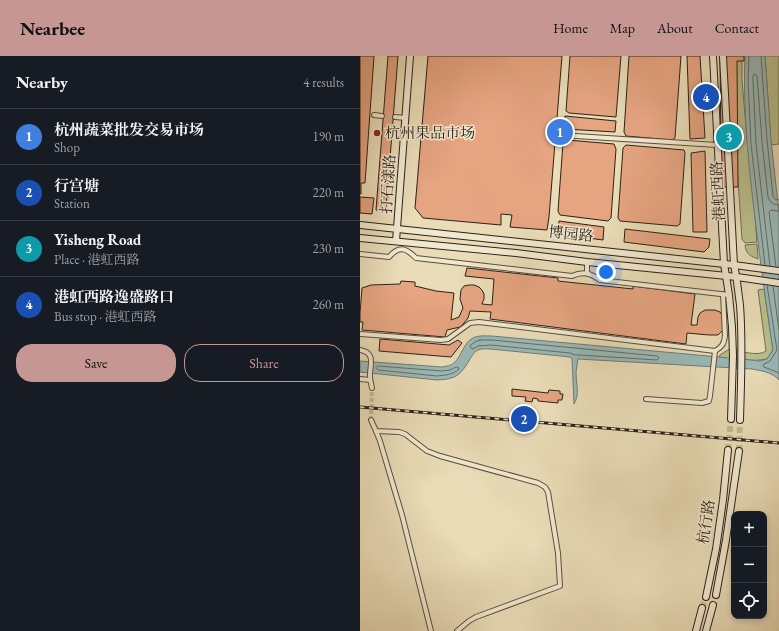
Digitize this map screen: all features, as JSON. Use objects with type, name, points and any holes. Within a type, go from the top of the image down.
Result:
[{"type":"main road","name":"打石漾路","points":[[396,241],[410,56]]},
{"type":"main road","name":"港虹西路","points":[[712,56],[724,264],[726,276]]},
{"type":"main road","name":"港虹西路","points":[[724,56],[734,265],[737,277]]},
{"type":"main road","name":"博园路","points":[[360,225],[779,271]]},
{"type":"main road","name":"博园路","points":[[360,238],[516,253],[587,262],[737,277],[779,283]]},
{"type":"main road","points":[[726,276],[726,294],[733,356],[731,419]]},
{"type":"main road","points":[[737,277],[742,358],[740,420]]},
{"type":"main road","name":"杭行路","points":[[706,597],[716,549],[728,450]]},
{"type":"main road","name":"杭行路","points":[[716,595],[726,540],[739,451]]},
{"type":"main road","points":[[706,631],[713,605]]},
{"type":"main road","points":[[696,631],[702,608]]},
{"type":"street","points":[[374,115],[382,116]]},
{"type":"street","points":[[395,117],[406,118]]},
{"type":"street","points":[[560,135],[717,145]]},
{"type":"street","points":[[404,242],[405,249]]},
{"type":"street","points":[[360,254],[389,256],[394,250],[405,249],[416,258],[572,276],[580,272],[593,275],[600,280],[726,294],[724,343],[715,353],[710,396],[708,400],[702,402],[646,399]]},
{"type":"street","points":[[587,262],[587,273]]},
{"type":"street","points":[[360,334],[441,340],[448,339],[470,323],[479,322],[715,353]]},
{"type":"street","points":[[360,350],[363,350],[372,358],[370,378],[372,388]]},
{"type":"street","points":[[360,379],[370,378]]},
{"type":"street","points":[[371,420],[380,441],[402,515],[431,631]]},
{"type":"street","points":[[376,431],[399,432],[405,434],[427,451],[440,456],[538,483],[545,487],[548,492],[558,553],[560,586],[476,617],[457,631]]},
{"type":"green space","points":[[736,56],[742,56],[742,80],[757,242],[745,243],[742,239],[734,122],[733,93],[737,76]]},
{"type":"green space","points":[[765,56],[779,56],[779,144],[771,145]]},
{"type":"green space","points":[[757,244],[758,259],[746,251],[745,245]]},
{"type":"green space","points":[[764,289],[773,350],[767,359],[761,360],[719,358],[720,355],[731,348],[743,352],[754,353],[763,353],[766,351],[758,290]]},
{"type":"water","points":[[745,56],[765,56],[771,140],[779,213],[779,380],[763,371],[752,369],[578,359],[576,372],[577,396],[574,404],[572,358],[570,357],[483,349],[475,352],[457,376],[449,379],[437,380],[360,372],[360,361],[442,367],[450,365],[457,360],[470,340],[475,337],[482,336],[759,361],[767,359],[773,350],[752,193],[745,107]]},
{"type":"building","points":[[360,56],[374,56],[365,183],[361,183],[361,194],[360,194]]},
{"type":"building","points":[[388,56],[398,56],[386,210],[382,211],[376,210]]},
{"type":"building","points":[[428,56],[562,56],[547,230],[510,227],[512,215],[501,214],[501,225],[423,218],[415,208]]},
{"type":"building","points":[[570,56],[621,56],[616,117],[569,113],[566,111]]},
{"type":"building","points":[[629,56],[681,56],[675,138],[672,140],[626,136],[624,132]]},
{"type":"building","points":[[687,56],[700,56],[705,138],[690,139]]},
{"type":"building","points":[[720,56],[744,56],[744,61],[737,61],[738,187],[719,187],[721,154]]},
{"type":"building","points":[[565,116],[616,121],[615,132],[565,129]]},
{"type":"building","points":[[567,140],[614,144],[616,149],[611,218],[608,221],[560,215],[558,211],[563,143]]},
{"type":"building","points":[[626,145],[684,150],[680,224],[677,226],[620,221],[618,218],[623,148]]},
{"type":"building","points":[[705,151],[707,232],[693,232],[691,153]]},
{"type":"building","points":[[360,197],[374,198],[372,214],[360,213]]},
{"type":"building","points":[[559,221],[604,227],[603,240],[558,234]]},
{"type":"building","points":[[625,229],[710,239],[709,247],[704,252],[624,242]]},
{"type":"building","points":[[467,268],[558,278],[558,281],[633,289],[633,286],[695,294],[691,325],[697,325],[700,313],[705,310],[715,310],[720,312],[723,316],[723,330],[718,335],[687,333],[686,344],[490,319],[491,312],[470,311],[468,318],[464,323],[460,327],[447,330],[445,337],[362,330],[363,322],[360,322],[360,313],[362,288],[371,285],[400,284],[401,281],[415,282],[415,286],[436,291],[454,293],[451,320],[459,317],[463,308],[460,299],[461,290],[464,286],[474,285],[479,287],[484,294],[482,304],[492,305],[494,279],[465,276]]},
{"type":"building","points":[[380,339],[449,345],[458,340],[462,343],[451,357],[379,351]]},
{"type":"building","points":[[512,389],[548,393],[549,390],[560,391],[560,394],[563,394],[562,400],[558,400],[558,403],[538,401],[538,399],[533,398],[532,402],[525,401],[526,397],[512,396]]},
{"type":"tunnel","points":[[382,116],[395,117]]},
{"type":"tunnel","points":[[371,420],[372,388]]},
{"type":"tunnel","points":[[728,450],[731,419]]},
{"type":"tunnel","points":[[739,451],[740,420]]},
{"type":"tunnel","points":[[702,608],[706,597]]},
{"type":"railway","points":[[360,407],[779,443]]},
{"type":"place","name":"港虹西路逸盛路口","points":[[706,97]]},
{"type":"place","name":"杭州蔬菜批发交易市场","points":[[560,132]]},
{"type":"place","name":"杭州果品市场","points":[[377,133]]},
{"type":"place","name":"Yisheng Road","points":[[729,137]]},
{"type":"place","name":"行宫塘","points":[[524,419]]}]
